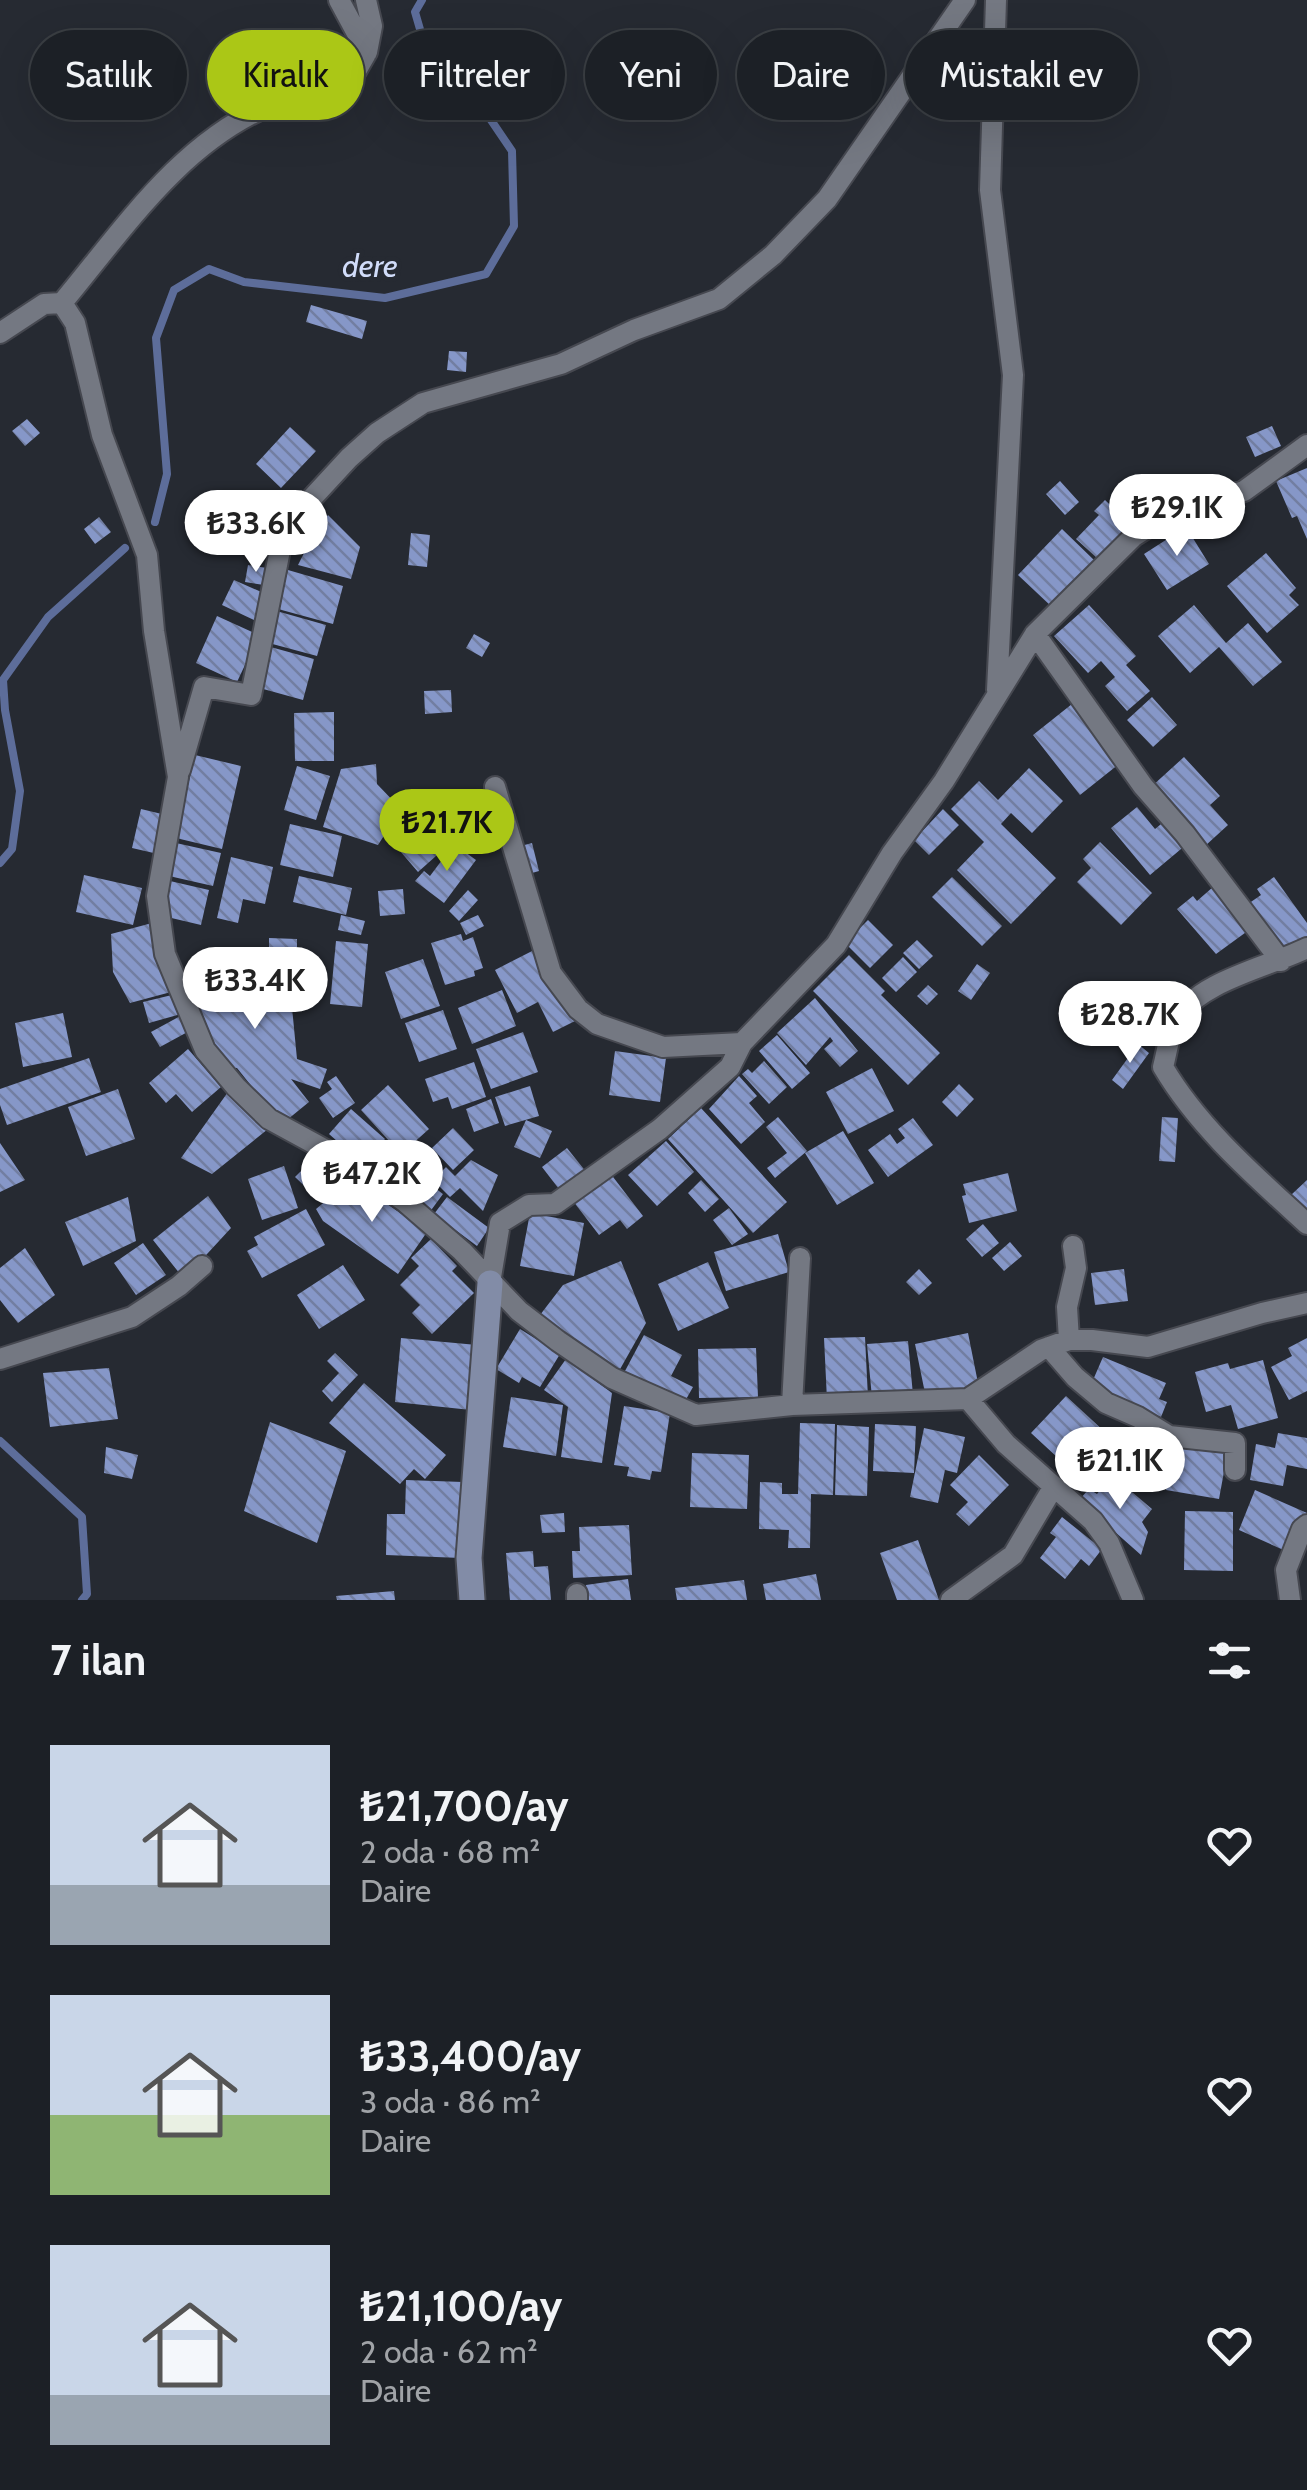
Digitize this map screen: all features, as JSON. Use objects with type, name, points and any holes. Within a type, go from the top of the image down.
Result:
[{"type":"street","points":[[339,0],[367,52]]},
{"type":"street","points":[[0,333],[44,304],[62,303],[160,186],[202,144],[273,104],[348,85],[367,52],[372,26],[366,0]]},
{"type":"street","points":[[965,0],[827,199],[773,255],[720,299],[634,330],[562,364],[423,403],[348,458],[313,498],[282,540],[252,694],[204,687],[178,777],[156,896],[165,954],[206,1050],[236,1087],[270,1118],[346,1161],[404,1201],[462,1251],[519,1311],[612,1378],[696,1415],[792,1405],[968,1399],[1059,1344],[1092,1340],[1148,1347],[1307,1303]]},
{"type":"street","points":[[996,0],[990,190],[1014,375],[998,692]]},
{"type":"street","points":[[62,303],[75,323],[102,434],[148,555],[154,631],[178,777]]},
{"type":"street","points":[[472,1600],[468,1558],[490,1283],[500,1223],[528,1205],[555,1204],[660,1128],[730,1067],[742,1043],[836,945],[1035,634],[1134,536],[1166,516],[1244,490],[1307,444]]},
{"type":"street","points":[[1035,634],[1143,786],[1185,834],[1281,961]]},
{"type":"street","points":[[495,787],[551,973],[578,1010],[598,1024],[663,1046],[742,1043]]},
{"type":"street","points":[[1307,948],[1227,980],[1184,1009],[1174,1024],[1163,1066],[1174,1086],[1228,1150],[1307,1224]]},
{"type":"street","points":[[1073,1246],[1076,1268],[1059,1344],[1075,1377],[1106,1402],[1169,1436],[1235,1443],[1235,1470]]},
{"type":"street","points":[[792,1405],[800,1258]]},
{"type":"street","points":[[0,1358],[132,1317],[202,1266]]},
{"type":"street","points":[[968,1399],[1006,1444],[1093,1521],[1109,1543],[1133,1600]]},
{"type":"street","points":[[951,1600],[1013,1555],[1054,1486]]},
{"type":"street","points":[[1290,1600],[1286,1570],[1302,1529],[1307,1526]]},
{"type":"building","points":[[311,305],[367,321],[362,339],[306,322]]},
{"type":"building","points":[[449,351],[467,352],[466,372],[447,370]]},
{"type":"building","points":[[27,419],[40,433],[25,446],[12,431]]},
{"type":"building","points":[[1272,426],[1281,446],[1255,457],[1246,437]]},
{"type":"building","points":[[290,427],[316,451],[281,488],[256,464]]},
{"type":"building","points":[[1307,468],[1307,539],[1297,516],[1292,518],[1276,481]]},
{"type":"building","points":[[1060,481],[1079,502],[1065,515],[1046,494]]},
{"type":"building","points":[[1105,500],[1130,524],[1097,558],[1076,539],[1099,515],[1094,511]]},
{"type":"building","points":[[328,515],[360,547],[351,579],[298,565]]},
{"type":"building","points":[[99,517],[111,532],[95,544],[84,529]]},
{"type":"building","points":[[1186,527],[1209,564],[1167,590],[1144,554]]},
{"type":"building","points":[[1062,529],[1096,562],[1052,607],[1018,575]]},
{"type":"building","points":[[411,533],[430,535],[427,567],[408,565]]},
{"type":"building","points":[[1266,553],[1296,588],[1289,595],[1299,605],[1267,633],[1227,586]]},
{"type":"building","points":[[248,565],[267,568],[264,585],[245,582]]},
{"type":"building","points":[[288,570],[343,586],[333,624],[278,609]]},
{"type":"building","points":[[234,580],[266,594],[254,620],[222,605]]},
{"type":"building","points":[[1089,605],[1136,656],[1126,665],[1150,691],[1127,711],[1105,686],[1115,677],[1101,661],[1088,673],[1054,636]]},
{"type":"building","points":[[1194,605],[1226,643],[1248,623],[1282,662],[1253,686],[1219,647],[1190,673],[1158,636]]},
{"type":"building","points":[[273,610],[326,625],[317,656],[265,642]]},
{"type":"building","points":[[217,616],[259,635],[237,682],[196,663]]},
{"type":"building","points":[[474,634],[490,643],[482,657],[466,648]]},
{"type":"building","points":[[267,646],[314,659],[303,700],[256,687]]},
{"type":"building","points":[[451,690],[452,712],[425,714],[424,691]]},
{"type":"building","points":[[1152,697],[1177,725],[1153,747],[1127,720]]},
{"type":"building","points":[[1072,704],[1119,764],[1080,795],[1033,735]]},
{"type":"building","points":[[334,712],[334,761],[295,761],[294,713]]},
{"type":"building","points":[[195,755],[241,766],[222,849],[176,838]]},
{"type":"building","points":[[1184,757],[1220,796],[1210,805],[1228,825],[1205,846],[1151,787]]},
{"type":"building","points":[[376,764],[377,784],[401,809],[378,845],[323,827],[341,769]]},
{"type":"building","points":[[297,766],[330,776],[316,820],[284,810]]},
{"type":"building","points":[[1029,768],[1063,801],[1032,833],[1011,813],[1001,824],[1056,878],[1011,924],[957,870],[984,842],[951,809],[979,781],[998,800]]},
{"type":"building","points":[[1137,807],[1155,829],[1166,820],[1187,844],[1150,875],[1111,828]]},
{"type":"building","points":[[141,809],[166,815],[158,854],[132,848]]},
{"type":"building","points":[[943,809],[959,825],[929,855],[914,840]]},
{"type":"building","points":[[430,813],[454,840],[418,872],[394,844]]},
{"type":"building","points":[[290,824],[342,836],[333,877],[280,865]]},
{"type":"building","points":[[1100,842],[1152,893],[1121,925],[1077,882],[1091,868],[1083,859]]},
{"type":"building","points":[[176,843],[221,853],[213,886],[169,876]]},
{"type":"building","points":[[532,843],[539,871],[525,875],[517,847]]},
{"type":"building","points":[[454,844],[476,860],[444,903],[415,881],[424,871],[430,876]]},
{"type":"building","points":[[231,857],[273,867],[265,904],[243,899],[238,923],[217,918]]},
{"type":"building","points":[[84,875],[142,888],[133,925],[76,912]]},
{"type":"building","points":[[299,876],[352,888],[346,915],[293,902]]},
{"type":"building","points":[[952,877],[1002,926],[982,946],[932,897]]},
{"type":"building","points":[[1274,877],[1307,923],[1307,936],[1281,955],[1245,906],[1261,895],[1257,889]]},
{"type":"building","points":[[170,881],[209,890],[201,925],[163,916]]},
{"type":"building","points":[[1213,887],[1249,930],[1216,954],[1177,909],[1193,896],[1197,901]]},
{"type":"building","points":[[403,889],[405,914],[380,916],[378,891]]},
{"type":"building","points":[[468,890],[478,900],[459,921],[449,911]]},
{"type":"building","points":[[341,915],[365,921],[361,935],[338,930]]},
{"type":"building","points":[[478,915],[484,926],[466,935],[460,923]]},
{"type":"building","points":[[868,920],[893,945],[870,968],[845,943]]},
{"type":"building","points":[[152,923],[171,992],[130,1003],[113,972],[111,934]]},
{"type":"building","points":[[461,934],[463,941],[473,937],[483,968],[474,971],[475,976],[445,985],[431,943]]},
{"type":"building","points":[[269,938],[297,939],[297,964],[269,963]]},
{"type":"building","points":[[917,940],[933,956],[919,969],[903,953]]},
{"type":"building","points":[[336,941],[368,944],[362,1007],[330,1004]]},
{"type":"building","points":[[540,947],[577,1020],[553,1032],[538,1002],[517,1013],[495,970]]},
{"type":"building","points":[[849,955],[885,991],[881,995],[940,1053],[908,1085],[813,991]]},
{"type":"building","points":[[903,957],[917,972],[896,992],[882,978]]},
{"type":"building","points":[[423,959],[440,1006],[401,1019],[385,972]]},
{"type":"building","points":[[977,964],[990,973],[971,1000],[958,991]]},
{"type":"building","points":[[288,966],[297,1059],[327,1069],[320,1089],[291,1079],[309,1102],[282,1124],[237,1068],[221,1067],[178,976]]},
{"type":"building","points":[[928,985],[938,994],[927,1005],[917,996]]},
{"type":"building","points":[[502,990],[516,1026],[472,1044],[458,1008]]},
{"type":"building","points":[[176,994],[181,1014],[149,1023],[143,1002]]},
{"type":"building","points":[[815,998],[858,1051],[840,1067],[824,1049],[833,1041],[830,1037],[806,1065],[777,1033]]},
{"type":"building","points":[[443,1010],[457,1049],[419,1062],[405,1023]]},
{"type":"building","points":[[63,1013],[72,1057],[23,1067],[15,1023]]},
{"type":"building","points":[[184,1014],[193,1029],[160,1047],[151,1032]]},
{"type":"building","points":[[523,1032],[538,1072],[491,1089],[476,1049]]},
{"type":"building","points":[[777,1035],[810,1073],[792,1089],[759,1051]]},
{"type":"building","points":[[1138,1044],[1149,1053],[1123,1089],[1112,1080]]},
{"type":"building","points":[[188,1049],[221,1087],[192,1112],[176,1094],[166,1103],[149,1083]]},
{"type":"building","points":[[615,1051],[666,1058],[660,1102],[609,1095]]},
{"type":"building","points":[[89,1058],[101,1092],[7,1125],[0,1105],[0,1089]]},
{"type":"building","points":[[764,1061],[787,1087],[769,1104],[742,1074],[748,1069],[752,1073]]},
{"type":"building","points":[[474,1062],[486,1097],[452,1109],[448,1097],[433,1102],[425,1079]]},
{"type":"building","points":[[872,1068],[894,1111],[848,1134],[826,1092]]},
{"type":"building","points":[[336,1076],[355,1103],[333,1118],[319,1098],[332,1089],[327,1082]]},
{"type":"building","points":[[739,1076],[757,1096],[749,1103],[765,1122],[741,1144],[709,1109]]},
{"type":"building","points":[[959,1084],[974,1099],[957,1117],[942,1102]]},
{"type":"building","points":[[388,1085],[429,1129],[401,1154],[361,1110]]},
{"type":"building","points":[[530,1086],[539,1116],[505,1126],[495,1097]]},
{"type":"building","points":[[118,1089],[135,1139],[86,1156],[68,1107]]},
{"type":"building","points":[[228,1092],[273,1125],[212,1174],[181,1158]]},
{"type":"building","points":[[491,1099],[499,1123],[474,1132],[466,1109]]},
{"type":"building","points":[[701,1108],[787,1202],[753,1233],[668,1139]]},
{"type":"building","points":[[351,1109],[385,1139],[363,1164],[329,1134]]},
{"type":"building","points":[[778,1117],[807,1151],[775,1178],[767,1168],[787,1153],[766,1127]]},
{"type":"building","points":[[1162,1117],[1178,1118],[1175,1162],[1159,1161]]},
{"type":"building","points":[[913,1118],[933,1145],[888,1177],[868,1150],[890,1134],[897,1144],[905,1138],[898,1129]]},
{"type":"building","points":[[526,1120],[552,1131],[540,1158],[514,1147]]},
{"type":"building","points":[[453,1128],[474,1150],[453,1170],[432,1148]]},
{"type":"building","points":[[843,1131],[874,1183],[837,1205],[805,1153]]},
{"type":"building","points":[[666,1141],[694,1172],[657,1206],[628,1175]]},
{"type":"building","points":[[0,1143],[25,1180],[0,1192]]},
{"type":"building","points":[[382,1148],[443,1194],[429,1213],[368,1166]]},
{"type":"building","points":[[567,1148],[587,1173],[562,1193],[542,1167]]},
{"type":"building","points":[[314,1158],[335,1178],[316,1197],[295,1177]]},
{"type":"building","points":[[471,1160],[498,1175],[483,1211],[460,1188],[450,1197],[433,1180],[446,1167],[455,1176]]},
{"type":"building","points":[[284,1166],[298,1208],[262,1220],[248,1179]]},
{"type":"building","points":[[610,1173],[643,1216],[627,1229],[620,1220],[599,1235],[573,1201]]},
{"type":"building","points":[[1008,1173],[1017,1211],[969,1223],[963,1184]]},
{"type":"building","points":[[352,1179],[427,1232],[398,1274],[323,1221],[316,1209]]},
{"type":"building","points":[[701,1180],[719,1199],[705,1212],[688,1193]]},
{"type":"building","points":[[1307,1180],[1307,1212],[1291,1195]]},
{"type":"building","points":[[208,1196],[231,1228],[184,1279],[153,1240]]},
{"type":"building","points":[[128,1197],[136,1241],[83,1266],[65,1222]]},
{"type":"building","points":[[447,1197],[489,1228],[477,1246],[434,1214]]},
{"type":"building","points":[[729,1208],[748,1234],[732,1245],[713,1220]]},
{"type":"building","points":[[306,1209],[325,1245],[262,1278],[247,1251],[258,1245],[254,1237]]},
{"type":"building","points":[[530,1213],[584,1223],[574,1276],[520,1266]]},
{"type":"building","points":[[983,1224],[999,1243],[982,1257],[966,1239]]},
{"type":"building","points":[[778,1234],[789,1272],[726,1291],[714,1252]]},
{"type":"building","points":[[431,1239],[457,1266],[452,1271],[474,1293],[432,1334],[412,1313],[420,1305],[400,1285],[419,1266],[411,1258]]},
{"type":"building","points":[[1010,1242],[1022,1256],[1004,1271],[992,1258]]},
{"type":"building","points":[[143,1243],[166,1275],[136,1295],[114,1263]]},
{"type":"building","points":[[25,1248],[55,1295],[18,1323],[0,1300],[0,1268]]},
{"type":"building","points":[[621,1261],[646,1323],[619,1371],[540,1315],[563,1285]]},
{"type":"building","points":[[708,1262],[729,1308],[678,1331],[658,1284]]},
{"type":"building","points":[[343,1265],[365,1300],[319,1329],[297,1295]]},
{"type":"building","points":[[919,1269],[932,1283],[919,1295],[906,1282]]},
{"type":"building","points":[[1124,1269],[1128,1301],[1095,1305],[1091,1273]]},
{"type":"building","points":[[520,1329],[560,1354],[540,1387],[522,1377],[519,1383],[496,1369]]},
{"type":"building","points":[[968,1333],[979,1388],[926,1398],[915,1344]]},
{"type":"building","points":[[644,1335],[682,1355],[671,1376],[693,1387],[684,1403],[625,1371]]},
{"type":"building","points":[[865,1337],[868,1398],[827,1400],[824,1338]]},
{"type":"building","points":[[401,1338],[477,1345],[471,1410],[395,1402]]},
{"type":"building","points":[[1307,1338],[1307,1391],[1289,1400],[1271,1367],[1292,1356],[1288,1348]]},
{"type":"building","points":[[908,1341],[913,1395],[872,1398],[867,1344]]},
{"type":"building","points":[[756,1348],[758,1397],[699,1398],[698,1349]]},
{"type":"building","points":[[335,1353],[358,1375],[332,1402],[322,1391],[339,1373],[327,1361]]},
{"type":"building","points":[[1103,1357],[1166,1383],[1159,1399],[1167,1402],[1161,1417],[1090,1387]]},
{"type":"building","points":[[566,1359],[612,1393],[602,1463],[561,1457],[568,1407],[544,1390]]},
{"type":"building","points":[[1263,1360],[1278,1418],[1238,1429],[1231,1405],[1206,1412],[1195,1372],[1228,1363],[1230,1369]]},
{"type":"building","points":[[109,1368],[118,1419],[50,1427],[43,1373]]},
{"type":"building","points":[[364,1383],[446,1455],[425,1479],[414,1469],[400,1484],[329,1423]]},
{"type":"building","points":[[1066,1396],[1106,1433],[1071,1470],[1031,1433]]},
{"type":"building","points":[[511,1397],[563,1405],[556,1456],[503,1447]]},
{"type":"building","points":[[624,1406],[670,1413],[661,1472],[652,1471],[650,1480],[627,1476],[629,1467],[614,1465]]},
{"type":"building","points":[[270,1422],[346,1451],[317,1543],[244,1511]]},
{"type":"building","points":[[800,1423],[835,1424],[833,1495],[811,1494],[810,1548],[788,1548],[789,1530],[759,1529],[760,1482],[782,1483],[782,1494],[798,1494]]},
{"type":"building","points":[[875,1424],[916,1426],[914,1473],[873,1471]]},
{"type":"building","points":[[837,1425],[869,1427],[867,1496],[835,1495]]},
{"type":"building","points":[[1141,1427],[1159,1439],[1139,1468],[1121,1456]]},
{"type":"building","points":[[924,1428],[965,1437],[957,1473],[945,1470],[938,1503],[910,1497]]},
{"type":"building","points":[[1278,1433],[1307,1438],[1307,1469],[1287,1465],[1283,1486],[1250,1480],[1256,1444],[1275,1448]]},
{"type":"building","points":[[1175,1441],[1228,1450],[1219,1499],[1166,1490]]},
{"type":"building","points":[[106,1447],[138,1455],[132,1479],[104,1473]]},
{"type":"building","points":[[1096,1447],[1109,1459],[1093,1476],[1080,1465]]},
{"type":"building","points":[[692,1453],[749,1455],[747,1509],[690,1507]]},
{"type":"building","points":[[979,1455],[1009,1485],[969,1526],[956,1514],[968,1502],[950,1485]]},
{"type":"building","points":[[1112,1475],[1152,1509],[1142,1522],[1148,1532],[1141,1555],[1079,1500],[1089,1489],[1097,1494]]},
{"type":"building","points":[[406,1480],[463,1482],[461,1558],[386,1555],[387,1514],[405,1514]]},
{"type":"building","points":[[1255,1490],[1307,1513],[1288,1552],[1239,1530]]},
{"type":"building","points":[[1185,1511],[1233,1512],[1233,1571],[1184,1570]]},
{"type":"building","points":[[564,1513],[565,1532],[542,1533],[540,1515]]},
{"type":"building","points":[[1062,1517],[1102,1549],[1089,1566],[1081,1559],[1065,1579],[1040,1558],[1056,1537],[1050,1533]]},
{"type":"building","points":[[629,1525],[632,1575],[573,1578],[572,1551],[580,1551],[579,1527]]},
{"type":"building","points":[[918,1540],[939,1600],[897,1600],[880,1553]]},
{"type":"building","points":[[533,1551],[534,1567],[548,1566],[551,1600],[510,1600],[506,1553]]},
{"type":"building","points":[[816,1574],[821,1600],[766,1600],[763,1584]]},
{"type":"building","points":[[628,1579],[631,1600],[588,1600],[586,1585]]},
{"type":"building","points":[[744,1580],[747,1600],[677,1600],[675,1588]]},
{"type":"building","points":[[394,1591],[395,1600],[337,1600],[336,1596]]},
{"type":"waterway","name":"dere","points":[[155,522],[167,474],[156,338],[174,290],[209,269],[244,282],[385,298],[486,274],[514,226],[512,151],[474,95],[433,74],[415,12],[422,0]]},
{"type":"waterway","points":[[0,863],[12,849],[20,791],[3,680],[48,617],[125,548]]},
{"type":"waterway","points":[[0,1441],[82,1517],[87,1594],[82,1600]]}]
